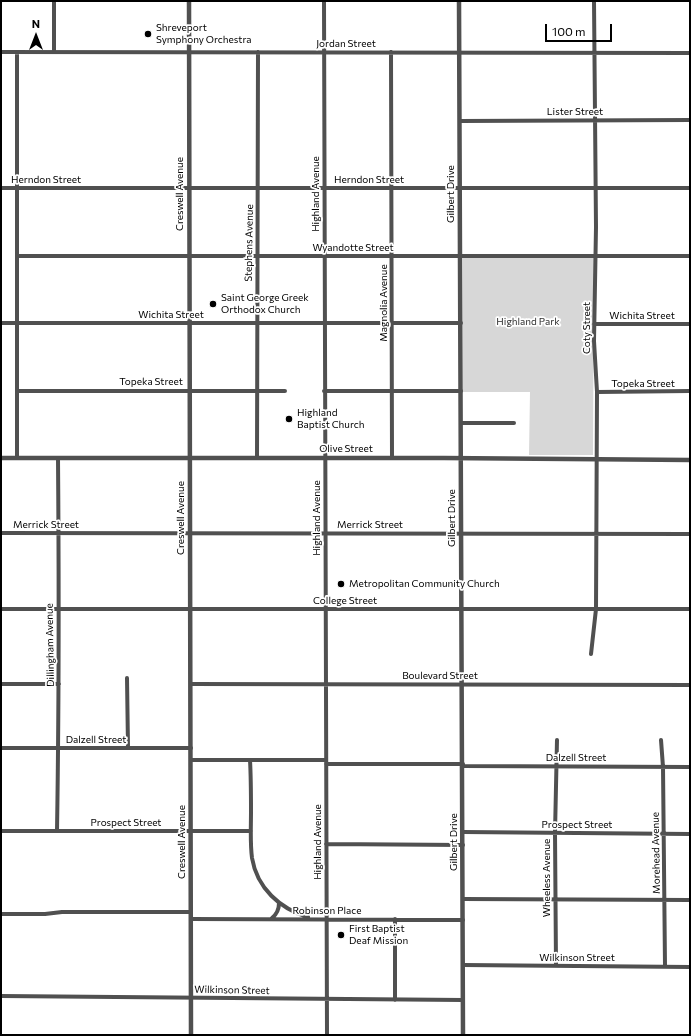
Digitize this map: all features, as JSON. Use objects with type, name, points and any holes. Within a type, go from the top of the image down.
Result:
[{"type":"street","points":[[54,1],[54,52]]},
{"type":"street","name":"Creswell Avenue","points":[[189,1],[191,1035]]},
{"type":"street","name":"Highland Avenue","points":[[324,1],[324,458],[327,1035]]},
{"type":"street","name":"Gilbert Drive","points":[[459,1],[464,1035]]},
{"type":"street","name":"Coty Street","points":[[591,654],[596,609],[597,392],[596,362],[594,355],[594,1]]},
{"type":"street","name":"Jordan Street","points":[[1,52],[690,52]]},
{"type":"street","points":[[17,52],[17,458]]},
{"type":"street","name":"Stephens Avenue","points":[[257,458],[258,52]]},
{"type":"street","name":"Magnolia Avenue","points":[[391,52],[392,458]]},
{"type":"street","name":"Lister Street","points":[[460,120],[690,120]]},
{"type":"street","name":"Herndon Street","points":[[1,188],[690,188]]},
{"type":"street","name":"Wyandotte Street","points":[[17,256],[690,256]]},
{"type":"street","name":"Wichita Street","points":[[1,323],[460,323]]},
{"type":"street","name":"Wichita Street","points":[[594,324],[690,324]]},
{"type":"street","name":"Topeka Street","points":[[17,390],[285,391]]},
{"type":"street","points":[[324,391],[461,390]]},
{"type":"street","name":"Topeka Street","points":[[597,392],[690,392]]},
{"type":"street","points":[[461,423],[514,423]]},
{"type":"street","name":"Olive Street","points":[[1,458],[461,458],[690,460]]},
{"type":"street","name":"Dillingham Avenue","points":[[57,831],[59,684],[58,458]]},
{"type":"street","name":"Merrick Street","points":[[1,533],[690,534]]},
{"type":"street","name":"College Street","points":[[1,609],[690,609]]},
{"type":"street","points":[[127,678],[128,748]]},
{"type":"street","points":[[1,684],[59,684]]},
{"type":"street","name":"Boulevard Street","points":[[191,684],[690,685]]},
{"type":"street","name":"Wheeless Avenue","points":[[556,966],[555,766],[557,740]]},
{"type":"street","name":"Morehead Avenue","points":[[661,740],[663,767],[665,966]]},
{"type":"street","name":"Dalzell Street","points":[[1,748],[191,748]]},
{"type":"street","name":"Dalzell Street","points":[[191,760],[690,767]]},
{"type":"street","points":[[250,760],[252,858],[255,870],[263,885],[279,903],[294,912],[312,919]]},
{"type":"street","name":"Prospect Street","points":[[1,831],[251,831]]},
{"type":"street","name":"Prospect Street","points":[[463,832],[690,834]]},
{"type":"street","points":[[326,844],[463,845]]},
{"type":"street","points":[[463,899],[690,900]]},
{"type":"street","points":[[272,919],[276,915],[279,908],[279,903]]},
{"type":"street","points":[[1,914],[45,914],[62,912],[191,912]]},
{"type":"street","name":"Robinson Place","points":[[191,919],[463,920]]},
{"type":"street","points":[[395,919],[395,1000]]},
{"type":"street","name":"Wilkinson Street","points":[[463,965],[690,967]]},
{"type":"street","name":"Wilkinson Street","points":[[1,996],[463,1000]]},
{"type":"green space","name":"Highland Park","points":[[463,257],[594,257],[593,455],[529,455],[530,392],[463,392]]},
{"type":"place","name":"Shreveport Symphony Orchestra","points":[[148,34]]},
{"type":"place","name":"Saint George Greek Orthodox Church","points":[[213,304]]},
{"type":"place","name":"Highland Baptist Church","points":[[289,419]]},
{"type":"place","name":"Metropolitan Community Church","points":[[341,584]]},
{"type":"place","name":"First Baptist Deaf Mission","points":[[341,935]]}]
